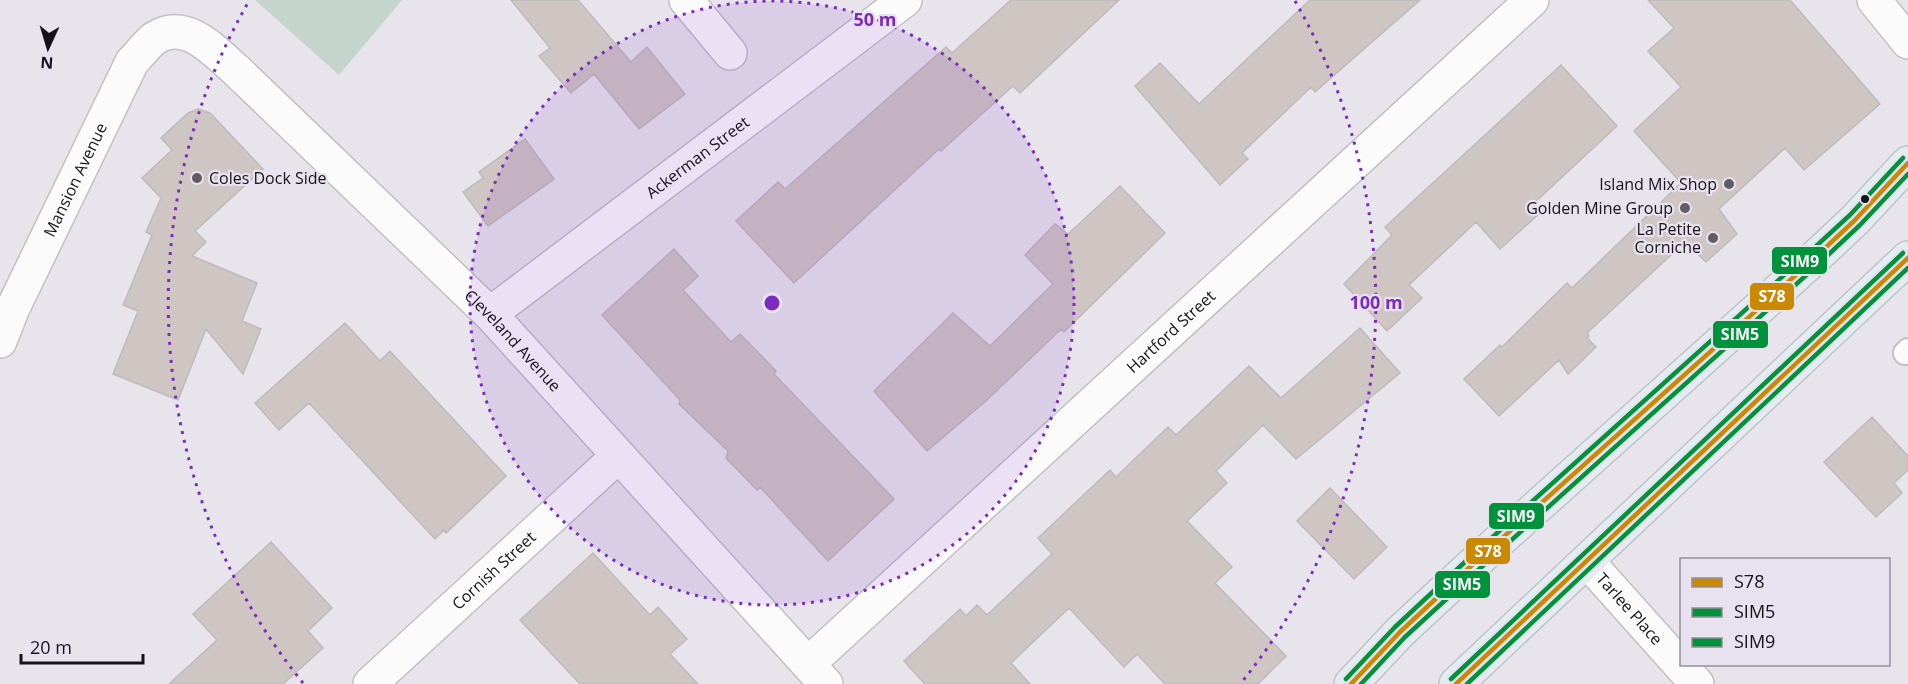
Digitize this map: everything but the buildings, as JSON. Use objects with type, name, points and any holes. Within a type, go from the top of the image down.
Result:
[{"type":"main road","points":[[1351,684],[1400,632],[1470,566],[1807,266],[1855,220],[1908,163]]},
{"type":"main road","points":[[1456,684],[1908,258]]},
{"type":"street","points":[[686,0],[730,53]]},
{"type":"street","name":"Ackerman Street","points":[[490,315],[905,0]]},
{"type":"street","name":"Hartford Street","points":[[817,674],[1532,0]]},
{"type":"street","points":[[1874,0],[1908,42]]},
{"type":"street","name":"Cleveland Avenue","points":[[169,32],[196,36],[236,70],[490,315],[817,674]]},
{"type":"street","name":"Mansion Avenue","points":[[0,341],[132,62],[154,39],[169,32]]},
{"type":"street","name":"Cornish Street","points":[[370,684],[617,456]]},
{"type":"street","name":"Tarlee Place","points":[[1587,561],[1680,665]]},
{"type":"street","name":"Tarlee Place","points":[[1681,666],[1697,684]]},
{"type":"shaded area","points":[[255,0],[402,0],[339,75]]},
{"type":"transit line","name":"SIM9","points":[[1346,679],[1395,627],[1466,561],[1850,215],[1903,158]]},
{"type":"transit line","name":"S78","points":[[1351,684],[1400,632],[1471,566],[1807,265],[1855,220],[1908,163]]},
{"type":"transit line","name":"SIM5","points":[[1361,684],[1405,637],[1812,270],[1860,225],[1908,174]]},
{"type":"transit line","name":"SIM9","points":[[1451,679],[1903,253]]},
{"type":"transit line","name":"S78","points":[[1456,684],[1908,258]]},
{"type":"transit line","name":"SIM5","points":[[1467,684],[1908,268]]},
{"type":"place","name":"Coles Dock Side","points":[[197,178]]},
{"type":"place","name":"Island Mix Shop","points":[[1729,184]]},
{"type":"place","name":"Golden Mine Group","points":[[1685,208]]},
{"type":"place","name":"La Petite Corniche","points":[[1713,238]]}]
